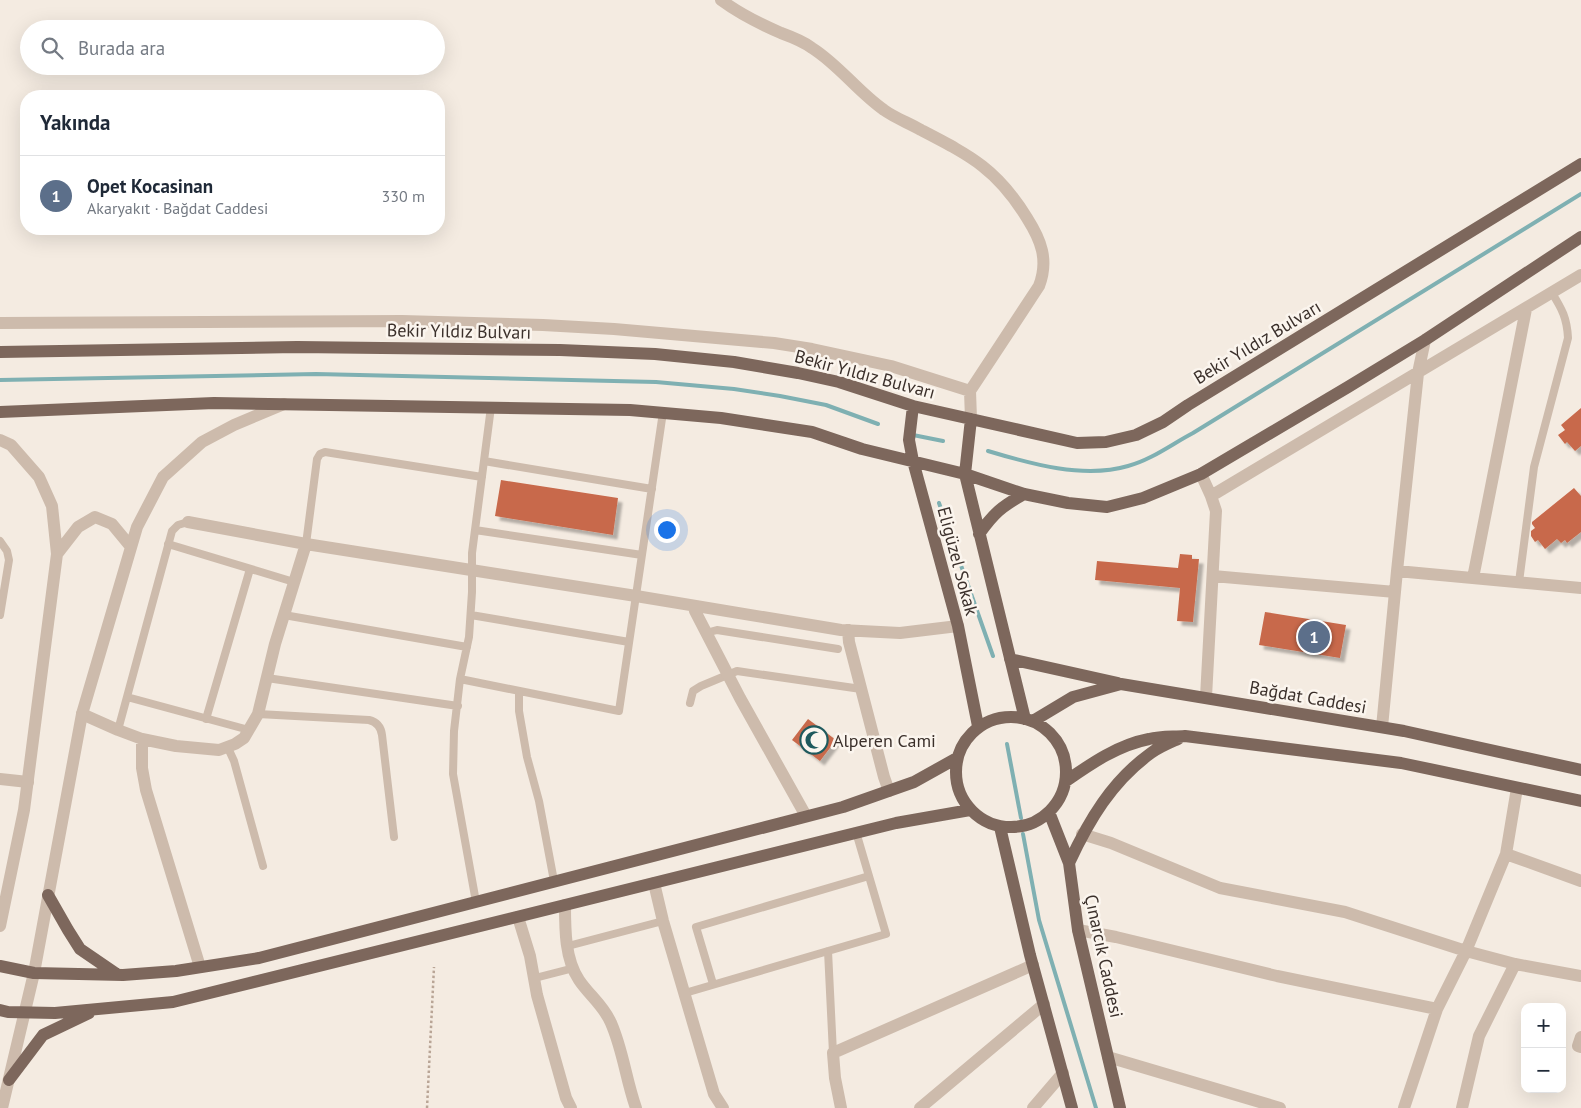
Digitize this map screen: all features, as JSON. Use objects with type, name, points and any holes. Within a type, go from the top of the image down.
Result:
[{"type":"main road","name":"Bekir Yıldız Bulvarı","points":[[0,352],[297,347],[617,352],[710,360],[798,372],[839,382],[913,406],[1077,442],[1106,442],[1136,435],[1163,422],[1581,164]]},
{"type":"main road","points":[[0,412],[214,403],[491,407],[663,412],[721,418],[812,432],[862,449],[965,474],[1024,494],[1068,503],[1107,507],[1143,498],[1201,474],[1425,340],[1581,237]]},
{"type":"main road","name":"Eligüzel Sokak","points":[[913,406],[909,440],[913,461],[958,626],[978,726]]},
{"type":"main road","name":"Eligüzel Sokak","points":[[971,419],[965,474],[1010,659],[1029,720]]},
{"type":"main road","points":[[979,534],[992,516],[1006,504],[1024,494]]},
{"type":"main road","points":[[1010,659],[1121,684]]},
{"type":"main road","name":"Bağdat Caddesi","points":[[1029,720],[1074,697],[1121,684],[1382,727],[1581,770]]},
{"type":"main road","points":[[1015,716],[1029,720],[1049,731],[1061,747],[1066,763],[1066,781],[1060,798],[1049,812],[1035,822],[1018,827],[1000,827],[984,821],[970,810],[960,795],[955,777],[957,758],[965,740],[978,726],[996,718],[1015,716]]},
{"type":"main road","points":[[1066,781],[1088,765],[1118,748],[1150,739],[1185,736],[1401,763],[1581,801]]},
{"type":"main road","points":[[1069,863],[1082,834],[1100,804],[1126,774],[1152,752],[1185,736]]},
{"type":"main road","points":[[0,966],[34,973],[118,975],[176,971],[259,958],[844,807],[914,782],[957,758]]},
{"type":"main road","points":[[0,1010],[55,1013],[173,1002],[856,832],[970,810]]},
{"type":"main road","name":"Çınarcık Caddesi","points":[[1049,812],[1069,863],[1078,930],[1120,1108]]},
{"type":"main road","points":[[1000,827],[1033,965],[1072,1108]]},
{"type":"main road","points":[[48,895],[80,949],[118,975]]},
{"type":"main road","points":[[9,1080],[43,1035],[97,1009]]},
{"type":"street","points":[[722,0],[748,17],[811,47],[886,111],[979,162],[993,174],[1018,202],[1034,228],[1042,245],[1044,261],[1042,278],[1039,286],[970,391],[971,419]]},
{"type":"street","points":[[1211,496],[1581,275]]},
{"type":"street","points":[[1473,578],[1526,309]]},
{"type":"street","points":[[0,323],[402,321],[614,329],[774,343],[812,349],[890,366],[970,391]]},
{"type":"street","points":[[1382,727],[1394,592],[1418,373],[1425,340]]},
{"type":"street","points":[[2,1108],[34,973],[82,714],[137,527],[163,477],[202,442],[234,425],[284,404]]},
{"type":"street","points":[[0,440],[10,445],[39,477],[52,506],[57,554],[24,810],[0,926]]},
{"type":"street","points":[[1201,474],[1216,511],[1206,697]]},
{"type":"street","points":[[57,554],[78,527],[95,518],[112,524],[131,547]]},
{"type":"street","points":[[188,522],[306,544],[848,630],[900,634],[958,626]]},
{"type":"street","points":[[82,714],[142,739],[176,746],[219,750],[228,748],[244,738],[258,714],[284,615],[306,544]]},
{"type":"street","points":[[1397,570],[1581,588]]},
{"type":"street","points":[[1212,576],[1394,592]]},
{"type":"street","points":[[694,606],[706,633],[806,816]]},
{"type":"street","points":[[848,630],[861,689],[889,791]]},
{"type":"street","points":[[142,739],[142,768],[146,790],[200,967]]},
{"type":"street","points":[[0,780],[28,782]]},
{"type":"street","points":[[1404,1108],[1437,1009],[1466,951],[1506,854],[1518,788]]},
{"type":"street","points":[[1082,834],[1111,843],[1220,888],[1346,912],[1466,951],[1515,964],[1581,976]]},
{"type":"street","points":[[1506,854],[1581,881]]},
{"type":"street","points":[[654,882],[663,921],[714,1094],[723,1108]]},
{"type":"street","points":[[565,905],[566,940],[570,960],[578,979],[600,1004],[611,1022],[622,1054],[636,1108]]},
{"type":"street","points":[[518,917],[530,956],[539,1004],[566,1098],[571,1108]]},
{"type":"street","points":[[1078,930],[1116,937],[1277,976],[1437,1009]]},
{"type":"street","points":[[1462,1108],[1479,1036],[1515,964]]},
{"type":"street","points":[[842,1108],[835,1078],[833,1053],[1033,965]]},
{"type":"street","points":[[920,1108],[1044,1004]]},
{"type":"street","points":[[1581,1036],[1578,1046],[1581,1047]]},
{"type":"street","points":[[1108,1057],[1280,1108]]},
{"type":"street","points":[[1033,1108],[1063,1073]]},
{"type":"lane","points":[[1519,582],[1534,467],[1568,338],[1564,313],[1552,293]]},
{"type":"lane","points":[[476,902],[453,774],[454,731],[460,679],[471,615],[471,570],[491,407]]},
{"type":"lane","points":[[460,679],[619,711],[663,412]]},
{"type":"lane","points":[[306,544],[317,459],[322,453],[482,477]]},
{"type":"lane","points":[[484,461],[652,488]]},
{"type":"lane","points":[[118,730],[172,531],[178,525],[188,522]]},
{"type":"lane","points":[[475,530],[642,555]]},
{"type":"lane","points":[[0,541],[7,550],[9,560],[0,616]]},
{"type":"lane","points":[[168,544],[294,582]]},
{"type":"lane","points":[[206,718],[250,568]]},
{"type":"lane","points":[[284,615],[467,647]]},
{"type":"lane","points":[[471,615],[629,642]]},
{"type":"lane","points":[[706,633],[717,630],[838,649]]},
{"type":"lane","points":[[690,703],[693,691],[737,671],[861,689]]},
{"type":"lane","points":[[267,678],[458,706]]},
{"type":"lane","points":[[519,691],[519,711],[527,757],[539,801],[554,882]]},
{"type":"lane","points":[[127,697],[249,730]]},
{"type":"lane","points":[[258,714],[369,720],[377,723],[380,726],[382,735],[394,837]]},
{"type":"lane","points":[[228,748],[234,761],[263,866]]},
{"type":"lane","points":[[685,993],[886,934],[856,832]]},
{"type":"lane","points":[[713,984],[696,927],[869,876]]},
{"type":"lane","points":[[568,946],[663,921]]},
{"type":"lane","points":[[828,951],[833,1053]]},
{"type":"lane","points":[[535,978],[574,968]]},
{"type":"path","points":[[426,1108],[434,967]]},
{"type":"building","points":[[1581,408],[1581,446],[1575,451],[1567,442],[1565,444],[1558,435],[1565,430],[1561,425]]},
{"type":"building","points":[[501,480],[618,498],[613,535],[495,516]]},
{"type":"building","points":[[1574,488],[1581,496],[1581,532],[1567,543],[1565,540],[1561,543],[1557,539],[1545,549],[1538,540],[1535,542],[1531,536],[1531,531],[1535,528],[1532,522]]},
{"type":"building","points":[[1180,554],[1192,555],[1192,559],[1199,559],[1193,622],[1177,621],[1180,588],[1095,580],[1097,561],[1178,568]]},
{"type":"building","points":[[1265,612],[1346,625],[1340,658],[1259,645]]},
{"type":"building","name":"Alperen Cami","points":[[808,719],[836,740],[820,761],[792,740]]},
{"type":"waterway","points":[[988,451],[1040,465],[1076,470],[1111,470],[1145,460],[1193,433],[1581,194]]},
{"type":"waterway","points":[[0,380],[316,374],[656,382],[734,389],[780,396],[826,405],[878,424]]},
{"type":"waterway","points":[[913,435],[943,441]]},
{"type":"waterway","points":[[939,503],[993,656]]},
{"type":"waterway","points":[[1007,744],[1021,818]]},
{"type":"waterway","points":[[1023,834],[1039,920],[1096,1108]]},
{"type":"place","name":"Opet Kocasinan","points":[[1314,637]]},
{"type":"place","name":"Alperen Cami","points":[[814,740]]}]
